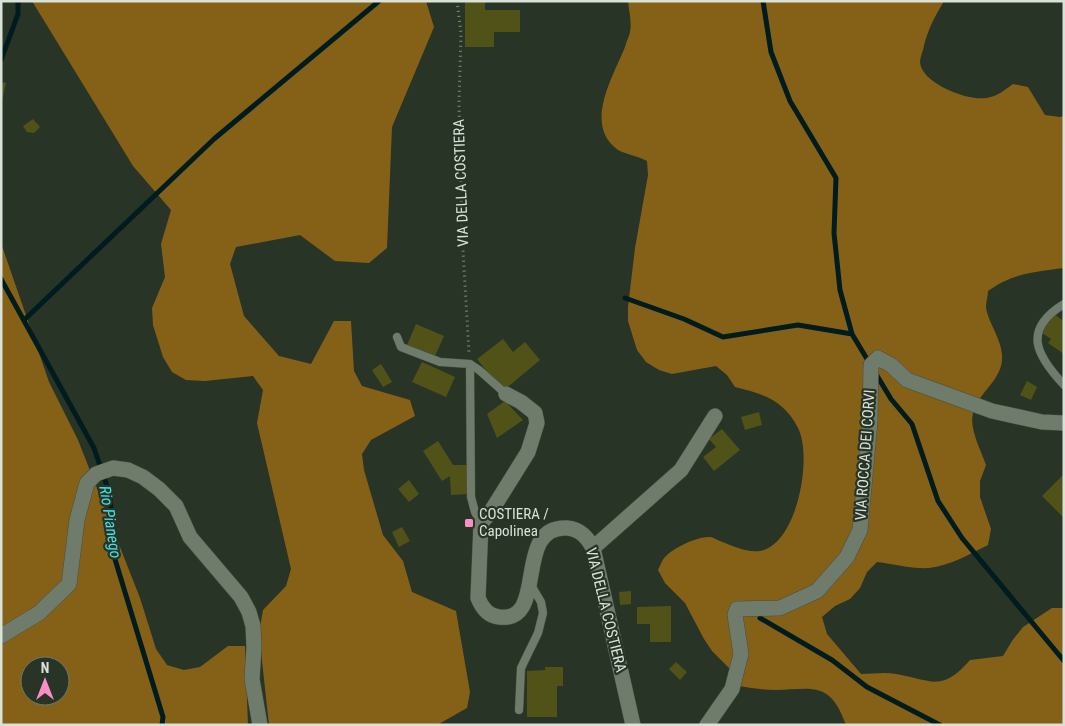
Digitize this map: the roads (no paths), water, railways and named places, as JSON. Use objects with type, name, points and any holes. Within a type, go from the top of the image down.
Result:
[{"type":"street","name":"VIA ROCCA DEI CORVI","points":[[707,725],[710,718],[732,689],[741,654],[734,615],[737,609],[780,608],[817,591],[847,557],[860,530],[870,421],[871,365],[878,358],[891,365],[908,380],[992,411],[1042,422],[1064,423]]},
{"type":"street","points":[[481,523],[490,513],[528,452],[537,423],[535,413],[521,402],[506,394]]},
{"type":"street","points":[[593,548],[681,470],[715,416]]},
{"type":"street","points":[[1,636],[39,613],[69,584],[77,520],[87,483],[96,474],[113,468],[128,470],[143,477],[159,489],[176,506],[190,537],[241,597],[249,612],[254,633],[252,679],[260,725]]},
{"type":"street","name":"VIA DELLA COSTIERA","points":[[481,523],[478,598],[486,612],[502,618],[510,617],[524,606],[538,544],[544,536],[562,528],[581,532],[588,539],[593,548],[633,725]]},
{"type":"lane","points":[[1064,304],[1054,310],[1042,322],[1037,338],[1050,371],[1064,385]]},
{"type":"lane","points":[[397,337],[401,347],[440,362],[470,364],[506,394]]},
{"type":"lane","points":[[470,364],[471,497],[475,512],[481,523]]},
{"type":"lane","points":[[519,710],[520,668],[538,633],[543,612],[541,602],[530,583]]},
{"type":"waterway","points":[[1,60],[18,14],[18,1]]},
{"type":"waterway","points":[[24,320],[214,139],[379,1]]},
{"type":"waterway","points":[[763,1],[771,52],[790,101],[836,178],[834,233],[840,290],[852,334],[870,364]]},
{"type":"waterway","name":"Rio Pianego","points":[[1,279],[94,448],[110,495],[114,556],[163,717],[162,725]]},
{"type":"waterway","points":[[625,298],[684,319],[723,337],[798,325],[852,334]]},
{"type":"waterway","points":[[876,374],[891,399],[912,424],[938,501],[962,538],[1064,661]]},
{"type":"waterway","points":[[760,618],[832,660],[867,687],[940,725]]},
{"type":"place","name":"COSTIERA / Capolinea","points":[[469,523]]}]
